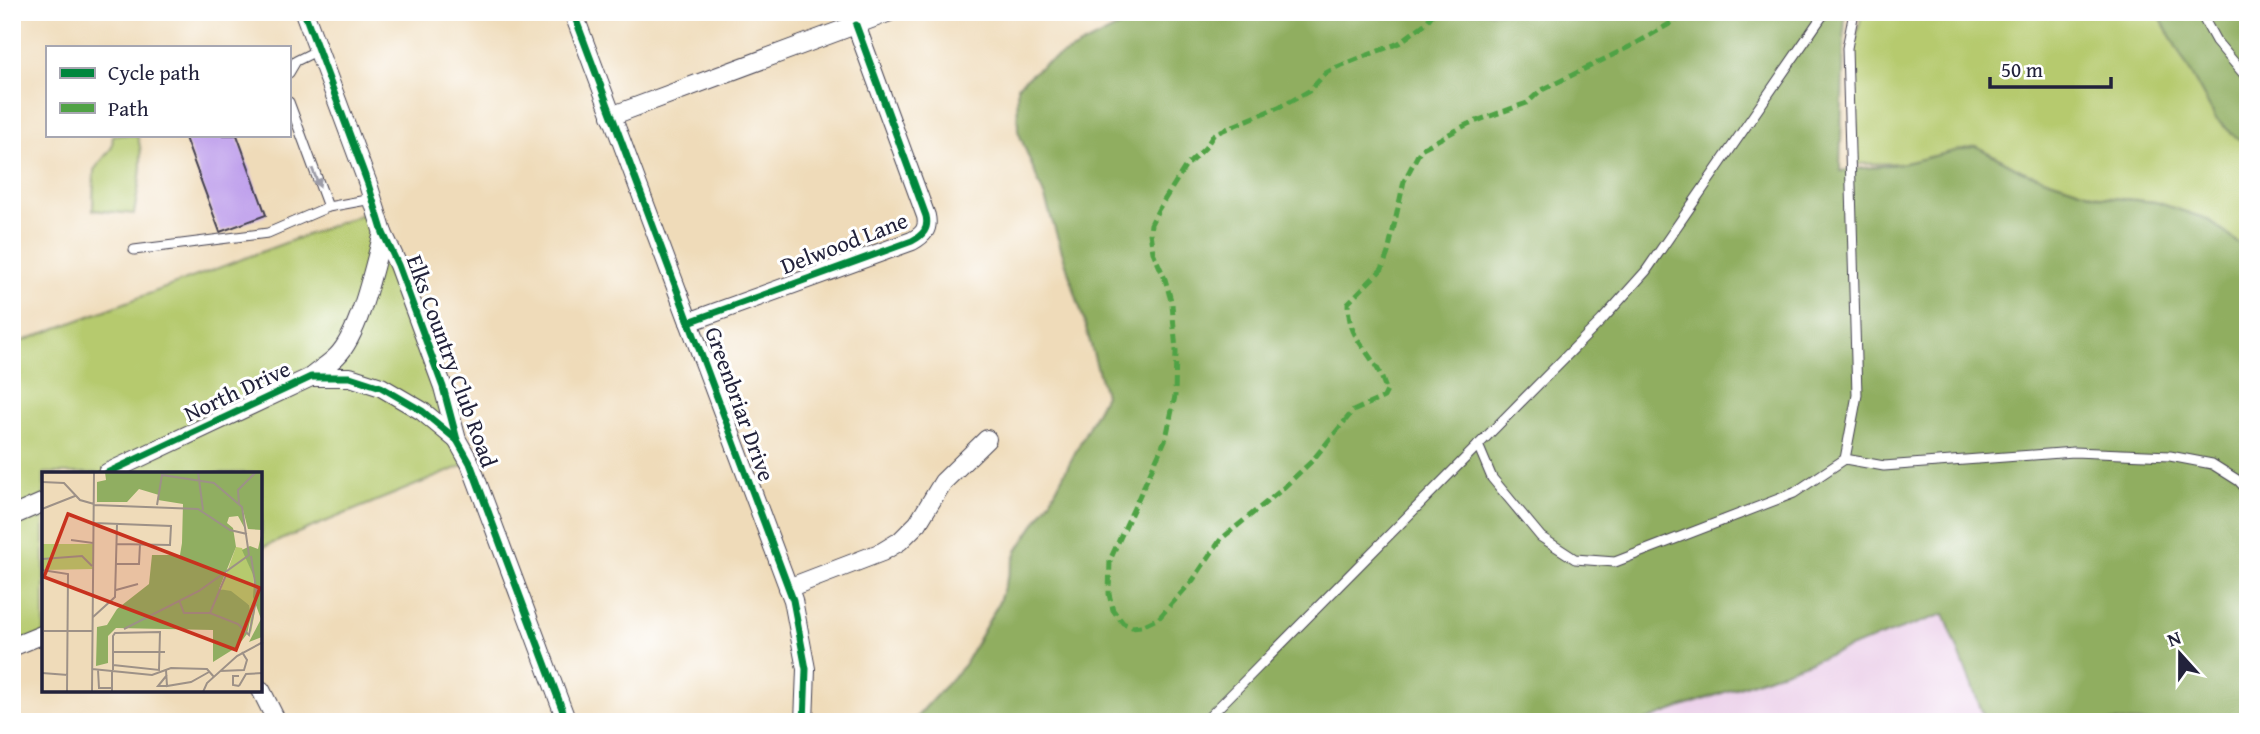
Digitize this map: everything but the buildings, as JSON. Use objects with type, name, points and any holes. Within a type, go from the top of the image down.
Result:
[{"type":"street","name":"Elks Country Club Road","points":[[304,12],[383,233],[398,265],[443,387],[457,440],[470,463],[567,722]]},
{"type":"street","name":"Greenbriar Drive","points":[[573,12],[788,588],[806,669],[804,722]]},
{"type":"street","points":[[611,116],[890,12]]},
{"type":"street","name":"Delwood Lane","points":[[689,322],[912,240],[924,233],[928,222],[856,25]]},
{"type":"street","points":[[311,377],[337,356],[350,337],[383,233]]},
{"type":"street","name":"North Drive","points":[[109,472],[311,377],[351,377],[381,387],[422,411],[457,440]]},
{"type":"street","points":[[788,588],[882,552],[900,541],[918,523],[943,482],[987,439]]},
{"type":"street","points":[[12,516],[42,503]]},
{"type":"street","points":[[12,647],[42,636]]},
{"type":"street","points":[[262,692],[277,722]]},
{"type":"lane","points":[[1204,722],[1602,320],[1646,271],[1825,12]]},
{"type":"lane","points":[[1845,459],[1857,396],[1847,48],[1854,12]]},
{"type":"lane","points":[[2200,12],[2216,41],[2248,79]]},
{"type":"lane","points":[[290,71],[296,61],[318,50]]},
{"type":"lane","points":[[290,105],[328,207]]},
{"type":"lane","points":[[134,250],[268,233],[328,207],[372,199]]},
{"type":"lane","points":[[1478,445],[1492,478],[1541,537],[1575,559],[1615,562],[1794,493],[1845,459],[1884,466],[2074,452],[2170,456],[2212,464],[2239,481],[2248,491]]},
{"type":"shaded area","points":[[1944,613],[1986,722],[1641,722]]},
{"type":"green space","points":[[1148,12],[1845,12],[1840,171],[1905,163],[1976,146],[2022,171],[2102,197],[2156,202],[2207,219],[2245,248],[2248,254],[2248,711],[2238,722],[1986,722],[1944,614],[1641,722],[912,722],[964,665],[998,604],[1017,551],[1051,499],[1105,395],[1045,198],[1018,131],[1017,86],[1044,64]]},
{"type":"green space","points":[[1862,12],[2157,12],[2216,118],[2248,148],[2248,254],[2245,248],[2156,202],[2102,197],[2022,171],[1976,146],[1905,163],[1857,164],[1855,45]]},
{"type":"green space","points":[[2157,12],[2248,12],[2248,148],[2216,119]]},
{"type":"green space","points":[[113,136],[137,136],[141,154],[134,214],[93,210],[94,170],[112,147]]},
{"type":"green space","points":[[376,209],[470,463],[262,548],[262,472],[42,472],[42,635],[12,647],[12,345]]},
{"type":"marked path","points":[[1434,12],[1426,23],[1399,43],[1337,67],[1326,73],[1309,91],[1288,103],[1214,134],[1205,148],[1185,167],[1158,210],[1150,233],[1153,252],[1172,304],[1176,351],[1175,396],[1166,438],[1110,560],[1109,594],[1113,610],[1123,623],[1132,627],[1142,626],[1159,618],[1193,580],[1221,539],[1312,461],[1353,411],[1384,397],[1387,391],[1380,374],[1353,331],[1348,303],[1382,269],[1404,181],[1421,149],[1468,124],[1527,103],[1540,91],[1635,44],[1690,12]]},
{"type":"cycle path","points":[[304,12],[368,184],[383,233],[398,265],[443,387],[457,440],[470,463],[567,722]]},
{"type":"cycle path","points":[[573,12],[793,600],[806,669],[804,722]]},
{"type":"cycle path","points":[[689,322],[912,241],[924,231],[927,225],[926,216],[856,25]]},
{"type":"cycle path","points":[[109,472],[311,377],[350,377],[381,387],[422,411],[457,440]]}]
